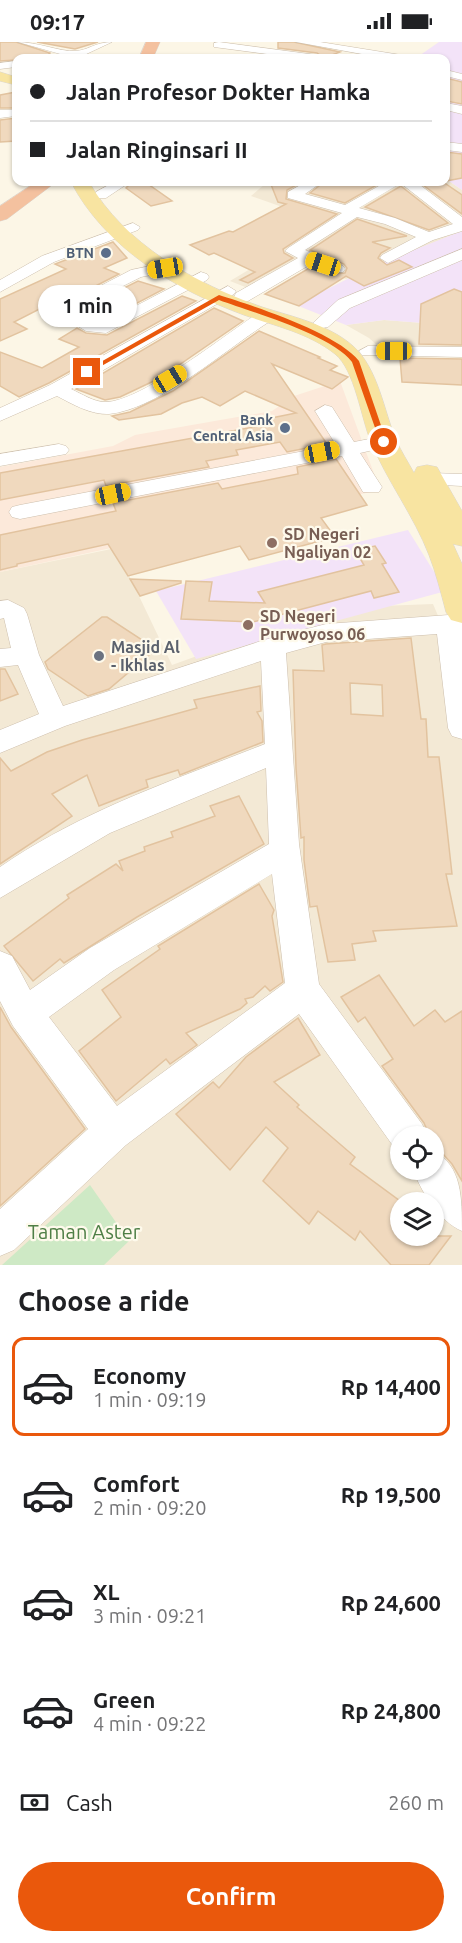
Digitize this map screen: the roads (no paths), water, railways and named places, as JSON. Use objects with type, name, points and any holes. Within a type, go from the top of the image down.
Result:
[{"type":"highway","points":[[0,201],[21,186]]},
{"type":"highway","points":[[0,215],[41,186]]},
{"type":"main road","points":[[82,186],[93,206],[179,264],[195,280]]},
{"type":"main road","points":[[99,188],[126,230],[165,268],[322,330],[368,351],[376,363],[400,440],[430,478],[451,523],[444,555],[457,619]]},
{"type":"main road","points":[[230,295],[266,316],[322,330],[355,361],[451,523]]},
{"type":"street","points":[[23,42],[72,54]]},
{"type":"street","points":[[78,54],[107,42]]},
{"type":"street","points":[[266,51],[281,42]]},
{"type":"street","points":[[300,42],[378,54]]},
{"type":"street","points":[[361,51],[375,42]]},
{"type":"street","points":[[209,54],[218,43],[288,54]]},
{"type":"street","points":[[308,186],[293,195],[390,221],[428,237]]},
{"type":"street","points":[[337,269],[308,259],[293,252],[293,249],[388,186]]},
{"type":"street","points":[[413,186],[462,225]]},
{"type":"street","points":[[388,258],[428,237],[462,225]]},
{"type":"street","points":[[0,287],[48,259],[126,230]]},
{"type":"street","points":[[420,277],[462,254]]},
{"type":"street","points":[[0,415],[57,389],[230,295],[308,259]]},
{"type":"street","points":[[322,330],[350,307],[462,262]]},
{"type":"street","points":[[89,296],[137,273],[165,268]]},
{"type":"street","points":[[70,316],[96,328],[106,327],[195,280]]},
{"type":"street","points":[[57,389],[100,407],[119,406],[188,368],[266,316]]},
{"type":"street","points":[[368,351],[462,352]]},
{"type":"street","points":[[325,411],[371,487]]},
{"type":"street","points":[[20,513],[345,447],[400,440]]},
{"type":"street","points":[[0,460],[59,450]]},
{"type":"street","points":[[430,478],[462,480]]},
{"type":"street","points":[[0,610],[8,609],[15,614],[26,655],[55,719]]},
{"type":"street","points":[[1,741],[55,719],[273,647],[326,633],[457,619],[462,728]]},
{"type":"street","points":[[273,647],[285,850],[303,990],[401,1126]]},
{"type":"street","points":[[0,884],[57,844],[102,821],[278,751]]},
{"type":"street","points":[[25,1014],[102,959],[285,850]]},
{"type":"street","points":[[0,967],[25,1014],[113,1132]]},
{"type":"street","points":[[0,1236],[113,1132],[303,990]]},
{"type":"street","points":[[439,1180],[462,1211]]},
{"type":"place","name":"BTN","points":[[106,253]]},
{"type":"place","name":"Bank Central Asia","points":[[285,428]]},
{"type":"place","name":"SD Negeri Ngaliyan 02","points":[[272,543]]},
{"type":"place","name":"SD Negeri Purwoyoso 06","points":[[248,625]]},
{"type":"place","name":"Masjid Al - Ikhlas","points":[[99,656]]},
{"type":"park label","name":"Taman Aster","points":[[84,1232]]}]
